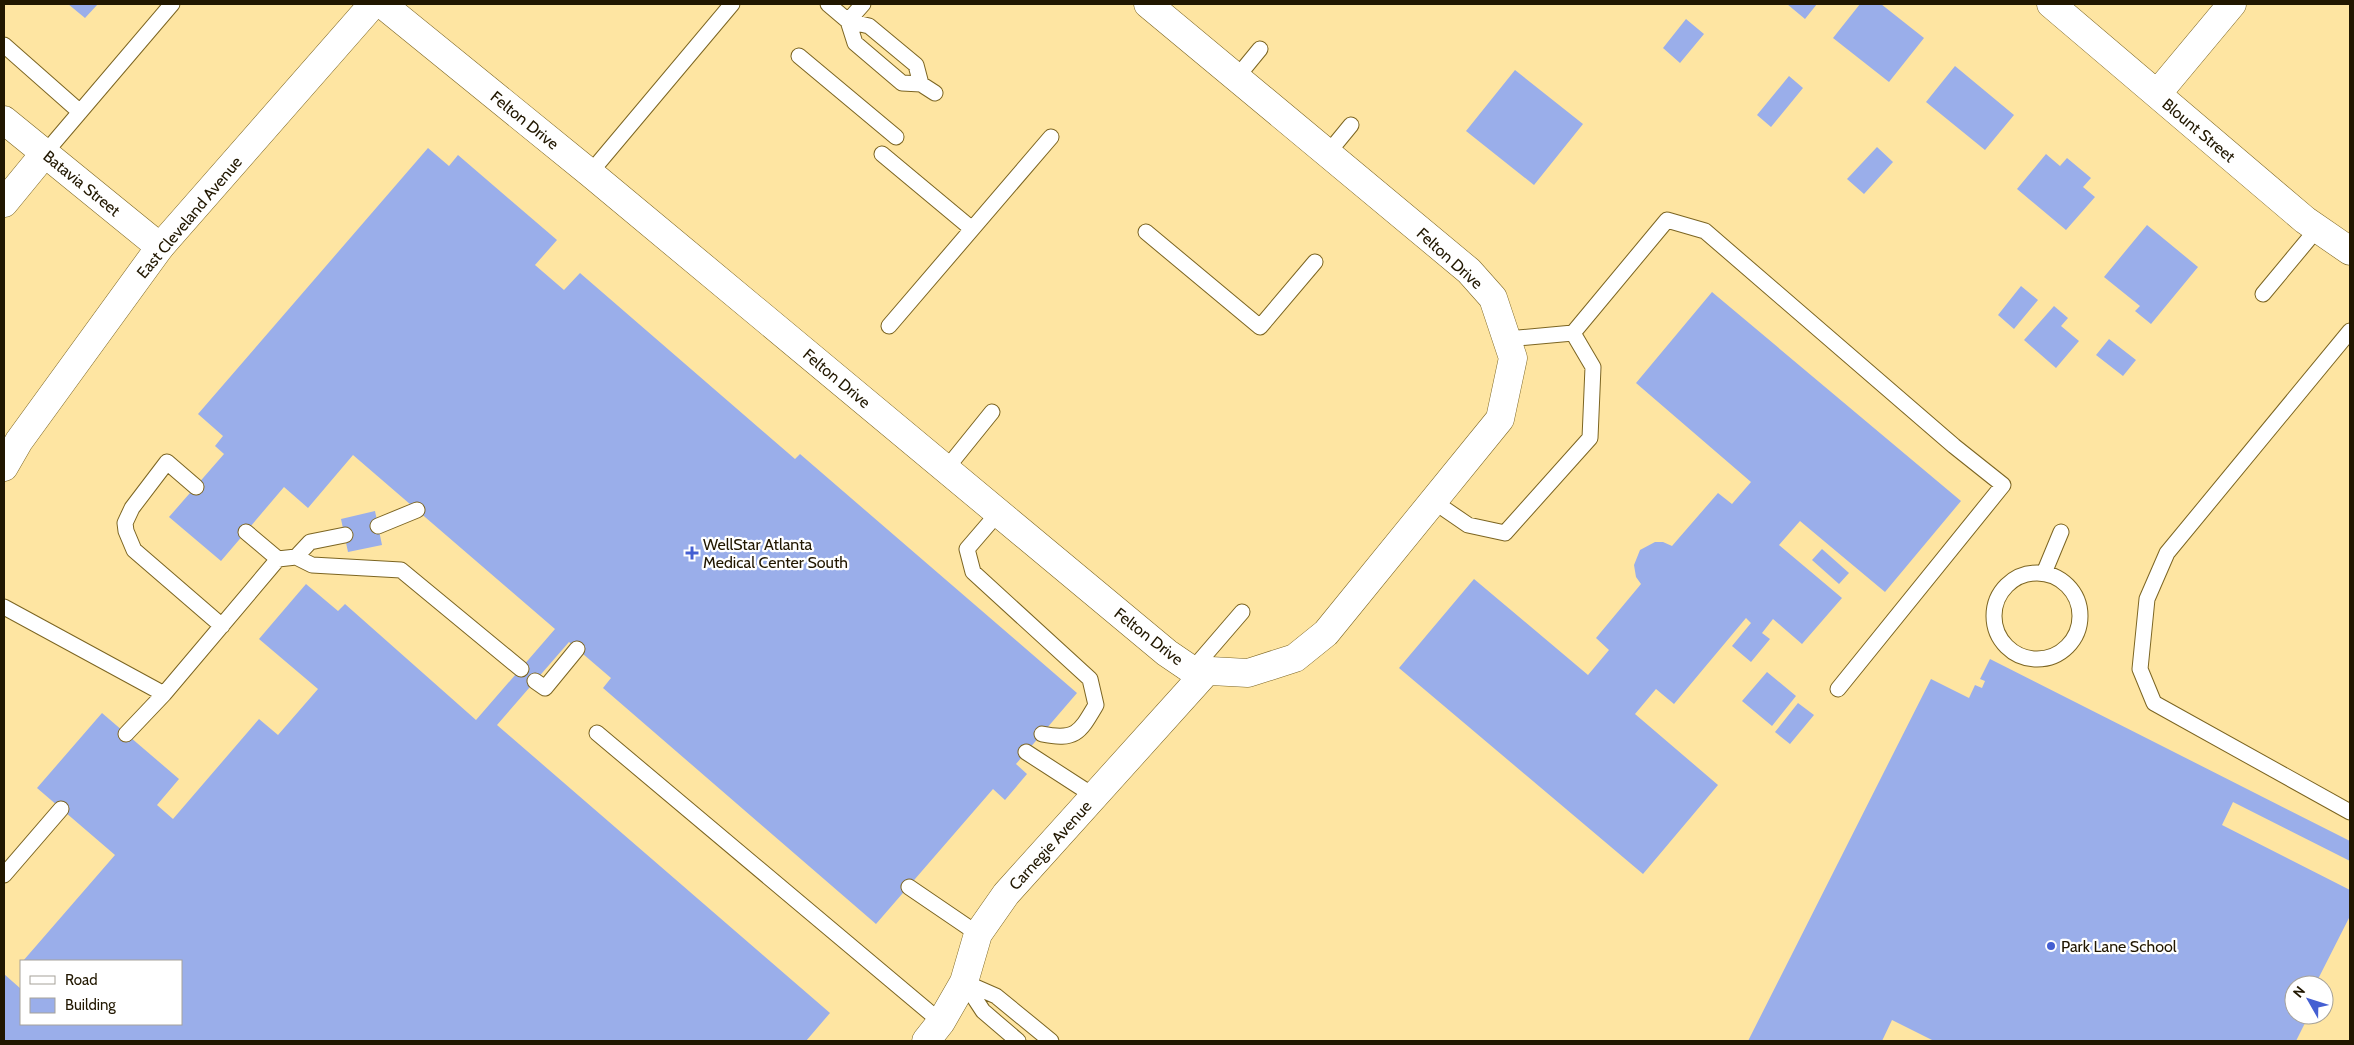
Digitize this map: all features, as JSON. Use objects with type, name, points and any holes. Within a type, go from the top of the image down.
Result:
[{"type":"street","name":"East Cleveland Avenue","points":[[4,467],[19,441],[160,247],[374,4]]},
{"type":"street","name":"Felton Drive","points":[[382,4],[590,173],[1167,653],[1200,670],[1248,673],[1295,658],[1326,633],[1500,419],[1513,358],[1493,298],[1469,271],[1148,4]]},
{"type":"street","name":"Blount Street","points":[[2051,4],[2317,228],[2350,251]]},
{"type":"street","points":[[2157,94],[2232,4]]},
{"type":"street","name":"Batavia Street","points":[[4,120],[160,247]]},
{"type":"street","points":[[4,203],[45,153]]},
{"type":"street","name":"Carnegie Avenue","points":[[934,1032],[964,982],[978,934],[1006,894],[1094,796],[1200,670]]},
{"type":"lane","points":[[45,153],[172,4]]},
{"type":"lane","points":[[590,173],[732,4]]},
{"type":"lane","points":[[828,4],[848,21],[869,26],[916,64],[921,84]]},
{"type":"lane","points":[[848,21],[863,4]]},
{"type":"lane","points":[[848,21],[855,43],[902,83],[921,84],[934,94]]},
{"type":"lane","points":[[4,45],[80,112]]},
{"type":"lane","points":[[1237,77],[1260,49]]},
{"type":"lane","points":[[799,56],[896,137]]},
{"type":"lane","points":[[1328,153],[1351,125]]},
{"type":"lane","points":[[889,326],[1051,137]]},
{"type":"lane","points":[[882,154],[972,229]]},
{"type":"lane","points":[[1507,339],[1573,333],[1667,220],[1705,231],[1954,446],[2003,485],[1838,688]]},
{"type":"lane","points":[[2263,294],[2317,228]]},
{"type":"lane","points":[[1146,232],[1260,327],[1314,262]]},
{"type":"lane","points":[[2350,331],[2167,553],[2147,599],[2140,669],[2154,703],[2350,812]]},
{"type":"lane","points":[[1433,501],[1468,525],[1505,533],[1590,438],[1593,367],[1573,333]]},
{"type":"lane","points":[[946,469],[992,412]]},
{"type":"lane","points":[[196,487],[167,462],[132,508],[125,523],[126,532],[134,550],[222,626]]},
{"type":"lane","points":[[378,526],[417,510]]},
{"type":"lane","points":[[998,513],[967,549],[974,572],[1090,679],[1096,705],[1081,730],[1059,738],[1042,734]]},
{"type":"lane","points":[[246,532],[278,559]]},
{"type":"lane","points":[[2044,573],[2061,532]]},
{"type":"lane","points":[[296,557],[310,542],[345,535]]},
{"type":"lane","points":[[126,734],[164,694],[278,559],[296,557],[312,565],[401,570],[521,669]]},
{"type":"lane","points":[[2030,573],[2044,573],[2058,578],[2070,588],[2078,600],[2080,615],[2078,630],[2071,643],[2059,653],[2045,658],[2030,658],[2016,653],[2004,644],[1997,631],[1994,616],[1997,602],[2004,588],[2015,579],[2030,573]]},
{"type":"lane","points":[[4,607],[164,694]]},
{"type":"lane","points":[[1200,670],[1242,612]]},
{"type":"lane","points":[[535,681],[544,688],[577,649]]},
{"type":"lane","points":[[597,733],[934,1032]]},
{"type":"lane","points":[[1026,752],[1094,796]]},
{"type":"lane","points":[[4,875],[61,809]]},
{"type":"lane","points":[[909,887],[978,934]]},
{"type":"lane","points":[[964,982],[983,1011],[1018,1041]]},
{"type":"lane","points":[[964,982],[996,996],[1051,1041]]},
{"type":"building","points":[[68,4],[98,4],[85,18]]},
{"type":"building","points":[[1787,4],[1817,4],[1805,19]]},
{"type":"building","points":[[1860,4],[1881,4],[1924,38],[1889,82],[1833,38]]},
{"type":"building","points":[[1686,19],[1704,34],[1680,63],[1663,48]]},
{"type":"building","points":[[1955,66],[2014,115],[1985,150],[1926,102]]},
{"type":"building","points":[[1515,70],[1583,124],[1534,185],[1466,131]]},
{"type":"building","points":[[1789,76],[1803,88],[1771,127],[1757,115]]},
{"type":"building","points":[[1877,147],[1893,162],[1864,194],[1847,179]]},
{"type":"building","points":[[428,148],[449,166],[458,155],[557,240],[535,265],[564,290],[580,273],[795,459],[800,454],[1077,693],[1016,764],[1027,774],[1005,800],[993,789],[876,924],[603,688],[611,678],[569,642],[497,725],[830,1013],[806,1041],[4,1041],[4,974],[20,988],[20,1025],[182,1025],[182,960],[24,960],[115,855],[37,788],[102,713],[179,779],[157,805],[173,819],[259,719],[278,735],[318,689],[259,639],[306,584],[338,611],[345,604],[476,720],[555,629],[353,455],[308,508],[284,487],[221,561],[169,517],[224,454],[215,446],[223,436],[198,414]]},
{"type":"building","points":[[2046,154],[2060,166],[2067,158],[2091,178],[2083,187],[2095,197],[2066,230],[2017,189]]},
{"type":"building","points":[[2147,225],[2198,267],[2151,324],[2135,311],[2140,306],[2104,277]]},
{"type":"building","points":[[2021,286],[2038,300],[2014,329],[1998,315]]},
{"type":"building","points":[[1712,292],[1961,501],[1885,592],[1800,521],[1779,545],[1842,598],[1802,644],[1773,619],[1762,633],[1770,639],[1751,662],[1732,646],[1751,623],[1746,618],[1674,704],[1656,689],[1635,714],[1718,785],[1643,874],[1399,668],[1474,579],[1588,675],[1609,650],[1596,638],[1641,584],[1636,577],[1634,565],[1640,550],[1655,542],[1663,542],[1672,546],[1718,493],[1732,504],[1751,482],[1636,383]]},
{"type":"building","points":[[2054,306],[2068,318],[2061,326],[2079,341],[2056,368],[2024,340]]},
{"type":"building","points":[[2109,339],[2136,360],[2123,376],[2096,355]]},
{"type":"building","points":[[375,511],[382,545],[348,552],[341,519]]},
{"type":"building","points":[[1822,549],[1849,573],[1839,584],[1812,560]]},
{"type":"building","points":[[1990,659],[2350,841],[2350,861],[2233,802],[2222,825],[2350,890],[2350,916],[2320,975],[2284,975],[2284,1025],[2304,1025],[2296,1041],[1934,1041],[1892,1020],[1882,1041],[1748,1041],[1931,679],[1969,698],[1975,685],[1982,688],[1985,681],[1980,679]]},
{"type":"building","points":[[1767,672],[1796,696],[1772,726],[1742,701]]},
{"type":"building","points":[[1798,703],[1814,715],[1790,744],[1775,732]]},
{"type":"place","name":"WellStar Atlanta Medical Center South","points":[[692,553]]},
{"type":"place","name":"Park Lane School","points":[[2051,946]]}]
